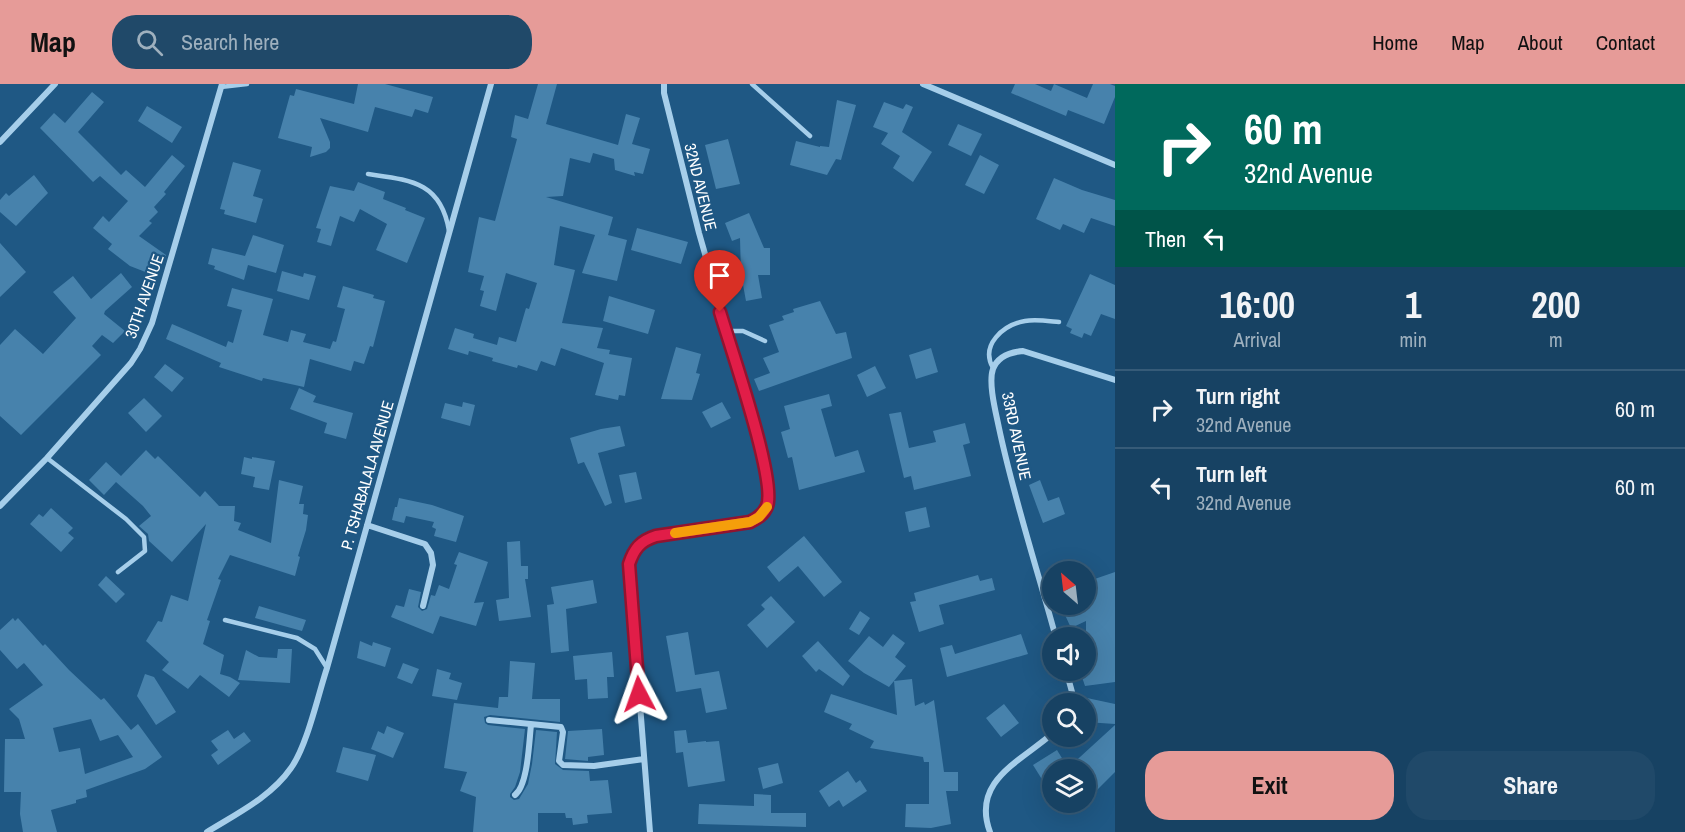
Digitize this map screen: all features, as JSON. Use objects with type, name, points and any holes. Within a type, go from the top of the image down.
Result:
[{"type":"street","points":[[0,142],[55,84]]},
{"type":"street","name":"P. TSHABALALA AVENUE","points":[[207,832],[264,795],[281,780],[299,755],[327,668],[450,237],[491,84]]},
{"type":"street","name":"32ND AVENUE","points":[[650,832],[629,564],[633,553],[645,539],[750,522],[763,513],[769,498],[765,463],[699,233],[664,93],[664,84]]},
{"type":"street","points":[[923,84],[1115,165]]},
{"type":"street","name":"30TH AVENUE","points":[[0,506],[47,458],[131,363],[146,338],[221,86]]},
{"type":"street","points":[[993,368],[1001,358],[1011,352],[1023,351],[1115,380]]},
{"type":"street","name":"33RD AVENUE","points":[[993,368],[994,404],[1006,462],[1053,627]]},
{"type":"street","points":[[367,525],[425,544],[431,553],[434,565],[423,606]]},
{"type":"street","points":[[489,720],[562,729],[559,761],[563,765],[594,766],[644,759]]},
{"type":"street","points":[[515,795],[519,792],[525,771],[531,724]]},
{"type":"street","points":[[990,832],[985,814],[988,791],[1008,769],[1042,742]]},
{"type":"lane","points":[[221,86],[247,84]]},
{"type":"lane","points":[[752,84],[810,136]]},
{"type":"lane","points":[[368,174],[411,181],[425,188],[445,214],[450,237]]},
{"type":"lane","points":[[993,368],[988,360],[990,349],[1000,332],[1026,320],[1059,322]]},
{"type":"lane","points":[[726,331],[743,331],[765,341]]},
{"type":"lane","points":[[47,458],[126,519],[144,537],[145,551],[118,572]]},
{"type":"lane","points":[[225,620],[297,638],[315,649],[327,668]]},
{"type":"building","points":[[358,84],[385,84],[433,97],[428,113],[415,109],[412,117],[375,107],[368,132],[320,118],[330,142],[330,148],[326,152],[310,157],[312,147],[278,138],[290,95],[294,96],[296,89],[354,104]]},
{"type":"building","points":[[538,84],[557,84],[546,124],[618,145],[626,114],[640,118],[632,144],[650,149],[643,174],[634,172],[635,176],[615,170],[614,159],[593,153],[590,163],[570,158],[563,196],[546,197],[613,217],[608,235],[627,240],[617,281],[582,273],[595,235],[560,226],[554,265],[575,270],[562,323],[603,328],[597,348],[610,350],[609,354],[632,358],[625,396],[619,395],[618,400],[595,395],[604,363],[561,348],[555,366],[541,361],[537,371],[492,361],[493,358],[469,351],[468,355],[448,349],[455,328],[474,334],[473,338],[497,345],[499,337],[516,342],[526,308],[529,309],[537,283],[506,273],[496,311],[480,306],[484,291],[480,290],[484,276],[468,272],[479,217],[495,221],[517,139],[511,137],[515,115],[528,119]]},
{"type":"building","points":[[1015,84],[1035,84],[1051,91],[1054,84],[1087,98],[1093,84],[1110,84],[1115,86],[1115,97],[1104,124],[1068,110],[1066,116],[1011,93]]},
{"type":"building","points":[[92,92],[104,102],[78,132],[121,175],[126,170],[145,187],[172,155],[185,166],[154,207],[158,212],[149,221],[152,223],[139,236],[166,255],[166,258],[148,273],[130,266],[108,249],[112,244],[93,228],[103,216],[109,222],[128,201],[100,176],[93,182],[40,128],[54,113],[65,123]]},
{"type":"building","points":[[837,100],[856,105],[841,160],[836,159],[827,175],[790,165],[796,141],[829,147]]},
{"type":"building","points":[[884,102],[903,109],[906,104],[913,107],[902,132],[932,152],[913,182],[893,168],[900,156],[881,144],[888,133],[873,127]]},
{"type":"building","points":[[147,106],[182,127],[172,143],[138,121]]},
{"type":"building","points":[[958,124],[982,134],[971,156],[948,145]]},
{"type":"building","points":[[728,139],[740,184],[716,189],[705,145]]},
{"type":"building","points":[[980,155],[999,165],[984,194],[965,185]]},
{"type":"building","points":[[233,162],[261,170],[253,196],[263,199],[256,223],[224,214],[225,210],[220,209]]},
{"type":"building","points":[[34,175],[48,193],[16,226],[0,212],[0,200],[6,193],[9,196]]},
{"type":"building","points":[[1054,178],[1115,200],[1115,226],[1091,218],[1084,233],[1063,224],[1060,230],[1036,219]]},
{"type":"building","points":[[358,182],[385,192],[383,199],[425,218],[407,263],[376,250],[387,224],[360,209],[354,222],[340,216],[331,246],[317,242],[321,229],[316,228],[330,186],[354,191]]},
{"type":"building","points":[[749,213],[764,248],[770,248],[770,275],[758,275],[762,298],[746,301],[741,274],[740,238],[732,241],[725,223]]},
{"type":"building","points":[[637,228],[688,242],[681,264],[631,250]]},
{"type":"building","points":[[253,235],[284,245],[276,273],[248,265],[244,280],[214,269],[215,266],[208,264],[212,248],[245,256]]},
{"type":"building","points":[[0,243],[26,272],[0,297]]},
{"type":"building","points":[[282,271],[303,277],[304,273],[316,276],[309,300],[277,291]]},
{"type":"building","points":[[121,273],[132,287],[104,314],[125,331],[113,343],[102,335],[92,346],[101,355],[21,435],[0,416],[0,345],[15,329],[43,354],[76,318],[53,292],[73,276],[91,299]]},
{"type":"building","points":[[1090,274],[1115,285],[1115,319],[1101,314],[1091,336],[1084,333],[1082,338],[1070,333],[1072,329],[1066,326]]},
{"type":"building","points":[[343,286],[374,295],[373,298],[385,301],[373,347],[370,346],[364,364],[354,361],[351,371],[310,359],[304,387],[263,378],[262,381],[219,367],[221,363],[166,339],[172,324],[226,347],[228,341],[233,343],[242,310],[227,306],[232,288],[273,299],[263,335],[288,342],[291,330],[306,334],[303,342],[330,349],[333,341],[336,342],[345,309],[337,307]]},
{"type":"building","points":[[609,296],[655,310],[648,334],[603,321]]},
{"type":"building","points":[[820,301],[836,334],[846,332],[852,358],[759,391],[754,379],[770,373],[763,358],[779,352],[769,325],[784,320],[782,316],[794,312],[793,309]]},
{"type":"building","points":[[676,347],[701,354],[696,373],[700,374],[692,400],[661,399]]},
{"type":"building","points":[[931,348],[938,372],[916,379],[909,355]]},
{"type":"building","points":[[165,364],[184,378],[172,392],[154,377]]},
{"type":"building","points":[[875,366],[886,388],[867,397],[857,375]]},
{"type":"building","points":[[299,388],[316,396],[313,402],[353,413],[346,439],[324,433],[327,423],[290,409]]},
{"type":"building","points":[[829,394],[832,406],[821,409],[835,457],[858,450],[865,472],[799,490],[792,457],[788,458],[781,432],[790,429],[784,406]]},
{"type":"building","points":[[144,398],[162,416],[146,432],[128,413]]},
{"type":"building","points":[[463,402],[475,405],[470,426],[441,418],[445,403],[462,407]]},
{"type":"building","points":[[722,402],[731,418],[711,428],[702,412]]},
{"type":"building","points":[[901,412],[909,448],[936,442],[933,431],[965,423],[970,443],[963,445],[971,476],[914,490],[911,476],[904,478],[889,414]]},
{"type":"building","points":[[620,426],[625,446],[598,453],[612,503],[605,506],[584,462],[578,464],[570,438]]},
{"type":"building","points":[[146,450],[155,459],[158,456],[200,497],[205,491],[219,506],[235,506],[234,521],[241,523],[238,530],[271,543],[279,480],[303,486],[299,504],[304,504],[303,514],[308,515],[295,576],[230,555],[218,579],[221,580],[207,620],[210,621],[203,644],[224,655],[220,674],[240,683],[229,697],[200,675],[188,689],[162,670],[169,662],[146,641],[158,621],[162,622],[171,595],[188,601],[206,524],[172,562],[149,541],[148,534],[139,526],[151,516],[143,506],[116,482],[104,495],[89,480],[106,462],[121,476]]},
{"type":"building","points":[[244,457],[275,461],[269,490],[253,487],[255,477],[241,474]]},
{"type":"building","points":[[636,472],[642,499],[625,503],[619,475]]},
{"type":"building","points":[[1040,480],[1048,501],[1059,497],[1065,514],[1043,523],[1029,485]]},
{"type":"building","points":[[399,498],[432,505],[464,516],[456,542],[434,536],[436,529],[432,527],[434,522],[406,516],[404,523],[392,520]]},
{"type":"building","points":[[926,507],[930,527],[909,532],[905,512]]},
{"type":"building","points":[[51,508],[73,528],[68,533],[74,538],[61,552],[30,524],[39,514],[43,517]]},
{"type":"building","points":[[804,536],[842,582],[824,597],[798,566],[779,582],[767,567]]},
{"type":"building","points":[[520,541],[521,566],[528,566],[528,579],[525,579],[531,617],[499,621],[496,600],[509,598],[507,542]]},
{"type":"building","points":[[459,552],[488,562],[474,603],[484,602],[476,626],[440,616],[433,634],[391,617],[396,605],[404,607],[409,589],[421,592],[418,607],[422,611],[427,609],[431,595],[435,596],[439,585],[449,589]]},
{"type":"building","points":[[1115,572],[1115,682],[1085,686],[1083,681],[1096,681],[1096,627],[1086,627],[1086,621],[1071,627],[1065,615],[1096,615],[1096,579]]},
{"type":"building","points":[[978,575],[980,581],[992,578],[995,590],[939,605],[944,624],[919,632],[910,602],[916,601],[914,593]]},
{"type":"building","points":[[106,576],[125,594],[116,603],[98,585]]},
{"type":"building","points":[[593,580],[597,603],[566,609],[569,651],[551,653],[547,605],[554,604],[551,587]]},
{"type":"building","points":[[771,596],[795,622],[767,648],[747,625],[765,609],[761,605]]},
{"type":"building","points":[[259,606],[306,620],[302,631],[255,618]]},
{"type":"building","points":[[860,611],[870,618],[859,635],[849,629]]},
{"type":"building","points":[[13,618],[15,621],[18,618],[43,646],[45,644],[101,700],[104,698],[131,730],[138,724],[162,757],[145,769],[86,790],[87,797],[76,800],[76,803],[51,810],[57,832],[23,832],[20,814],[21,792],[4,792],[5,739],[25,739],[19,719],[9,709],[43,685],[24,663],[17,669],[0,650],[0,630]],"holes":[[[91,719],[100,741],[118,735],[133,757],[85,774],[80,748],[59,752],[53,728]]]},
{"type":"building","points":[[688,632],[695,675],[719,671],[727,709],[706,713],[701,688],[676,692],[666,636]]},
{"type":"building","points":[[893,634],[905,643],[895,657],[906,666],[889,687],[848,661],[869,636],[883,647]]},
{"type":"building","points":[[1021,634],[1028,654],[947,677],[940,648],[952,645],[955,654]]},
{"type":"building","points":[[360,641],[372,646],[373,642],[391,648],[385,667],[357,658]]},
{"type":"building","points":[[818,641],[850,676],[843,686],[819,669],[816,672],[802,656]]},
{"type":"building","points":[[278,649],[292,649],[290,683],[238,680],[246,650],[259,657],[277,658]]},
{"type":"building","points":[[612,652],[614,677],[607,677],[608,698],[588,699],[587,679],[575,680],[573,656]]},
{"type":"building","points":[[510,661],[535,663],[532,699],[560,699],[560,722],[490,715],[484,717],[488,725],[525,729],[520,772],[510,797],[514,800],[519,799],[528,784],[536,730],[557,732],[555,764],[563,770],[589,771],[590,781],[608,780],[612,813],[587,815],[588,823],[573,825],[572,818],[566,818],[565,813],[538,813],[538,832],[473,832],[476,797],[460,791],[467,772],[444,768],[454,703],[498,708],[499,697],[508,697]]},
{"type":"building","points":[[403,663],[419,669],[412,684],[397,678]]},
{"type":"building","points":[[437,669],[451,673],[449,679],[462,683],[457,700],[432,696]]},
{"type":"building","points":[[145,674],[154,677],[176,712],[156,725],[137,696]]},
{"type":"building","points":[[912,679],[915,706],[924,702],[925,705],[934,700],[944,772],[958,772],[958,791],[946,791],[951,824],[931,828],[905,827],[906,804],[929,804],[929,762],[924,762],[923,757],[870,748],[874,741],[849,729],[852,724],[824,712],[831,694],[897,715],[894,681]]},
{"type":"building","points":[[1096,700],[1115,704],[1115,724],[1096,723]]},
{"type":"building","points":[[1004,704],[1019,723],[1001,737],[986,718]]},
{"type":"building","points":[[1115,725],[1115,772],[1096,791],[1096,759],[1078,759],[1091,747],[1096,747],[1096,742]]},
{"type":"building","points":[[387,726],[404,733],[393,758],[371,749],[378,731],[384,734]]},
{"type":"building","points":[[602,729],[604,755],[588,757],[588,761],[565,759],[568,731]]},
{"type":"building","points":[[228,730],[234,739],[244,732],[251,741],[218,765],[211,755],[218,750],[211,741]]},
{"type":"building","points":[[686,730],[688,743],[719,741],[725,781],[688,787],[683,752],[676,753],[674,731]]},
{"type":"building","points":[[343,747],[376,755],[368,781],[336,772]]},
{"type":"building","points":[[1057,750],[1062,759],[1043,759]]},
{"type":"building","points":[[1042,759],[1042,779],[1033,765]]},
{"type":"building","points":[[778,763],[783,783],[763,789],[758,768]]},
{"type":"building","points":[[848,771],[856,783],[860,780],[867,791],[843,807],[839,800],[829,807],[819,791]]},
{"type":"building","points":[[754,794],[771,795],[771,813],[806,813],[806,827],[698,824],[699,804],[754,806]]},
{"type":"slow traffic","points":[[675,533],[750,522],[759,517],[767,507]]},
{"type":"route","points":[[639,694],[629,564],[638,545],[645,539],[656,536],[750,522],[763,513],[769,498],[765,463],[720,312]]}]
